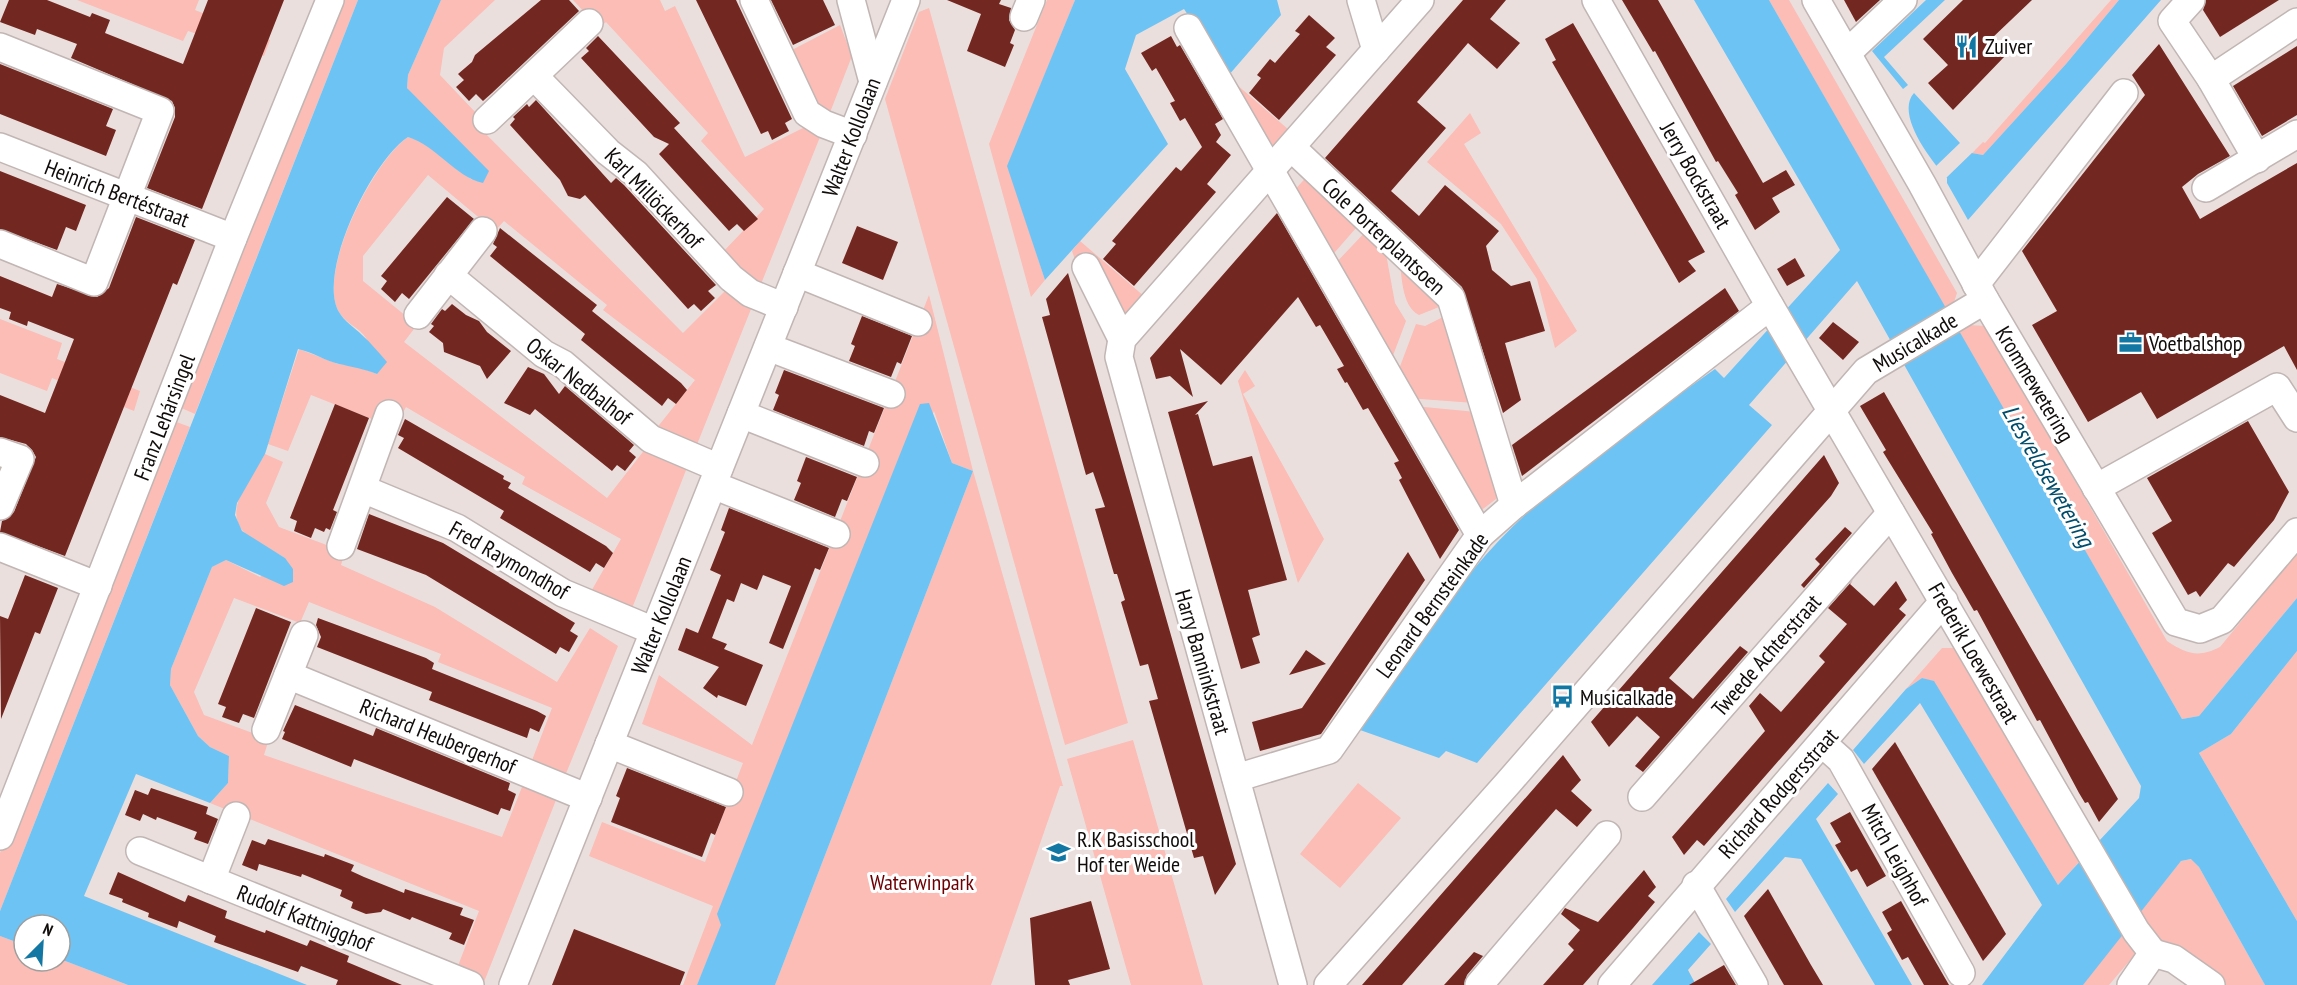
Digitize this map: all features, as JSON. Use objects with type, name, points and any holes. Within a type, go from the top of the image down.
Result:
[{"type":"street","name":"Franz Lehársingel","points":[[0,836],[233,238],[330,0]]},
{"type":"street","points":[[754,0],[807,114],[824,124],[853,135]]},
{"type":"street","points":[[851,0],[873,82]]},
{"type":"street","name":"Walter Kollolaan","points":[[513,985],[906,0]]},
{"type":"street","points":[[1361,0],[1376,50]]},
{"type":"street","points":[[1122,339],[1420,0]]},
{"type":"street","name":"Jerry Bockstraat","points":[[1596,0],[1798,350]]},
{"type":"street","name":"Krommewetering","points":[[1816,0],[1847,53],[1930,178],[1981,292],[2176,622],[2200,629],[2222,620],[2297,532]]},
{"type":"street","points":[[1847,53],[1903,0]]},
{"type":"street","points":[[2191,0],[2172,21],[2211,79],[2257,159]]},
{"type":"street","points":[[2211,79],[2297,22]]},
{"type":"street","points":[[487,120],[589,23]]},
{"type":"street","points":[[1188,28],[1271,172]]},
{"type":"street","points":[[0,47],[160,111],[94,282],[0,244]]},
{"type":"street","name":"Karl Millöckerhof","points":[[534,76],[608,152],[636,174],[730,278],[750,293],[784,307]]},
{"type":"street","points":[[1981,292],[2124,93]]},
{"type":"street","points":[[2206,188],[2297,134]]},
{"type":"street","name":"Heinrich Bertéstraat","points":[[0,147],[233,238]]},
{"type":"street","name":"Cole Porterplantsoen","points":[[1292,148],[1451,298],[1514,505]]},
{"type":"street","name":"Cole Porterplantsoen","points":[[1271,172],[1480,535]]},
{"type":"street","points":[[418,315],[483,231]]},
{"type":"street","name":"Harry Banninkstraat","points":[[1086,267],[1122,339],[1119,357],[1293,985]]},
{"type":"street","points":[[797,273],[918,322]]},
{"type":"street","name":"Oskar Nedbalhof","points":[[448,275],[544,354],[563,364],[651,439],[716,477]]},
{"type":"street","name":"Musicalkade","points":[[1328,985],[1508,783],[1866,371],[1894,352],[1961,314],[1981,292]]},
{"type":"street","name":"Leonard Bernsteinkade","points":[[1236,778],[1329,750],[1480,535],[1514,505],[1774,311]]},
{"type":"street","points":[[768,346],[891,394]]},
{"type":"street","name":"Frederik Loewestraat","points":[[1798,350],[2089,852],[2136,931],[2152,953]]},
{"type":"street","points":[[2096,488],[2277,387],[2297,418]]},
{"type":"street","points":[[341,546],[389,414]]},
{"type":"street","points":[[741,414],[864,463]]},
{"type":"street","points":[[0,452],[20,459],[0,506]]},
{"type":"street","points":[[716,477],[836,534]]},
{"type":"street","name":"Fred Raymondhof","points":[[363,489],[456,528],[562,593],[654,631]]},
{"type":"street","name":"Tweede Achterstraat","points":[[1641,797],[1891,513]]},
{"type":"street","points":[[0,548],[98,586]]},
{"type":"street","name":"Richard Rodgersstraat","points":[[1612,985],[1696,885],[1944,601]]},
{"type":"street","points":[[266,730],[304,635]]},
{"type":"street","name":"Richard Heubergerhof","points":[[288,675],[588,798]]},
{"type":"street","name":"Mitch Leighhof","points":[[1822,743],[1841,760],[1961,972]]},
{"type":"street","points":[[609,744],[729,792]]},
{"type":"street","points":[[211,880],[236,816]]},
{"type":"street","points":[[1479,985],[1607,835]]},
{"type":"street","name":"Rudolf Kattnigghof","points":[[140,851],[470,985]]},
{"type":"street","points":[[1696,885],[1754,985]]},
{"type":"street","points":[[2131,985],[2152,953],[2174,959],[2211,985]]},
{"type":"green space","points":[[77,0],[199,0],[195,10],[270,40],[264,56],[188,31],[183,41]]},
{"type":"green space","points":[[337,0],[358,0],[195,414],[177,406]]},
{"type":"green space","points":[[441,0],[495,0],[444,48],[440,75],[477,114],[472,120],[683,333],[727,289],[753,304],[696,447],[656,429],[695,380],[603,310],[607,305],[504,221],[495,231],[428,175],[363,256],[363,281],[417,325],[404,342],[607,498],[646,448],[688,465],[631,611],[589,595],[621,539],[522,484],[525,477],[406,407],[395,428],[311,395],[288,451],[268,444],[299,349],[338,364],[356,366],[377,374],[366,338],[339,312],[334,294],[335,271],[352,218],[365,192],[394,150],[408,137],[424,142],[472,180],[407,88],[408,75]]},
{"type":"green space","points":[[573,0],[660,0],[665,11],[675,6],[745,157],[807,126],[822,132],[761,284],[721,254],[764,209],[701,141],[708,133],[606,22],[599,28]]},
{"type":"green space","points":[[1047,0],[1075,0],[1008,166],[1045,280],[1031,297],[989,144]]},
{"type":"green space","points":[[1769,0],[1789,0],[1957,293],[1954,302],[1945,308]]},
{"type":"green space","points":[[2111,0],[2119,0],[2066,64],[1983,155],[1972,153],[1983,142],[1985,143]]},
{"type":"green space","points":[[929,8],[1128,723],[1065,745],[885,99],[919,12]]},
{"type":"green space","points":[[840,25],[852,56],[829,115],[815,108],[790,51]]},
{"type":"green space","points":[[1228,77],[1289,130],[1274,147]]},
{"type":"green space","points":[[1470,113],[1481,133],[1464,144],[1577,331],[1555,348],[1537,279],[1501,224],[1427,162]]},
{"type":"green space","points":[[1310,173],[1363,220],[1328,260],[1292,193]]},
{"type":"green space","points":[[1370,227],[1384,243],[1395,303],[1406,321],[1389,366],[1333,266]]},
{"type":"green space","points":[[1080,241],[1145,297],[1121,324],[1085,288],[1072,251]]},
{"type":"green space","points":[[1399,256],[1444,305],[1419,315],[1413,311],[1403,289]]},
{"type":"green space","points":[[929,295],[973,471],[952,463],[934,411],[697,985],[683,985],[713,906],[589,856],[602,822],[705,862],[743,763],[642,724],[659,675],[752,745]]},
{"type":"green space","points":[[1449,314],[1474,403],[1407,398],[1396,377],[1416,324],[1425,326]]},
{"type":"green space","points":[[0,319],[62,343],[57,359],[140,391],[134,411],[52,378],[47,391],[0,373]]},
{"type":"green space","points":[[1968,325],[1986,326],[2167,641],[2180,649],[2193,653],[2206,653],[2220,647],[2297,553],[2297,598],[2199,716],[2182,719],[1958,331]]},
{"type":"green space","points":[[1245,370],[1255,386],[1243,394],[1324,539],[1298,583],[1238,381]]},
{"type":"green space","points":[[1414,406],[1476,412],[1497,482],[1496,499],[1475,515]]},
{"type":"green space","points":[[171,420],[190,427],[0,911],[0,853]]},
{"type":"green space","points":[[265,454],[283,462],[266,503],[279,527],[345,552],[341,565],[435,607],[557,682],[590,628],[618,646],[565,776],[531,763],[552,708],[438,662],[441,654],[309,602],[300,623],[234,598],[194,692],[204,715],[269,739],[264,755],[502,837],[524,782],[558,795],[484,982],[456,971],[479,911],[210,803],[228,783],[229,756],[210,747],[198,736],[170,685],[171,669],[212,567],[226,560],[260,577],[285,558],[251,538],[242,530],[237,521],[236,511],[242,491]]},
{"type":"green space","name":"Waterwinpark","points":[[973,471],[1063,786],[1060,786],[991,985],[775,985]]},
{"type":"green space","points":[[1942,648],[1954,648],[2080,861],[2058,885],[1934,682],[1922,678],[1906,689]]},
{"type":"green space","points":[[2297,651],[2297,921],[2199,753],[2231,734]]},
{"type":"green space","points":[[1133,740],[1203,985],[1131,985],[1067,759]]},
{"type":"green space","points":[[1358,783],[1401,818],[1340,888],[1300,854]]},
{"type":"green space","points":[[2192,859],[2199,867],[2265,985],[2224,985],[2217,975],[2158,938],[2135,918],[2181,861]]},
{"type":"green space","points":[[2124,931],[2137,952],[2109,985],[2080,985]]},
{"type":"green space","points":[[0,936],[12,940],[12,973],[72,973],[72,964],[128,985],[0,985]]},
{"type":"water","points":[[358,0],[441,0],[408,75],[407,88],[489,171],[483,183],[473,179],[454,168],[428,147],[408,137],[394,149],[379,168],[365,192],[341,245],[335,271],[334,294],[341,315],[369,341],[387,362],[377,374],[334,363],[298,349],[265,454],[237,503],[235,515],[242,531],[285,558],[293,569],[293,582],[284,586],[226,560],[212,567],[171,669],[170,685],[198,736],[210,747],[229,756],[228,783],[210,803],[136,774],[84,896],[307,985],[128,985],[72,964],[72,913],[12,913],[12,940],[0,936],[0,911]]},
{"type":"water","points":[[1075,0],[1277,0],[1281,15],[1228,76],[1184,9],[1136,35],[1125,69],[1168,144],[1045,280],[1007,166]]},
{"type":"water","points":[[1694,0],[1769,0],[2182,719],[2199,716],[2297,598],[2297,651],[2231,734],[2199,753],[2297,921],[2297,985],[2265,985],[2199,867],[2191,859],[2181,861],[2083,985],[1982,985],[2042,905],[1920,703],[1864,764],[1853,750],[1906,689],[1922,678],[1934,681],[2058,885],[2139,798],[2141,786],[1857,281],[1749,405],[1772,425],[1477,763],[1446,751],[1439,758],[1360,730],[1443,608],[1473,570],[1527,513],[1587,462],[1715,369],[1724,378],[1840,250]]},
{"type":"water","points":[[1926,0],[1945,0],[1884,57],[1908,85],[1903,89],[1872,51]]},
{"type":"water","points":[[2119,0],[2161,0],[1968,220],[1947,183],[1947,178],[1917,137],[1909,113],[1909,102],[1914,93],[1960,143],[1972,153],[1983,155],[2066,64]]},
{"type":"water","points":[[929,403],[952,463],[973,471],[775,985],[697,985],[721,925],[717,914],[920,404]]},
{"type":"water","points":[[1828,783],[1838,794],[1816,819],[1912,985],[1875,985],[1801,859],[1785,857],[1735,912],[1726,899]]},
{"type":"water","points":[[1699,932],[1711,944],[1688,970],[1696,985],[1652,985]]},
{"type":"pier","points":[[1962,141],[1975,150],[1945,179],[1935,167]]},
{"type":"building","points":[[9,0],[47,0],[90,17],[92,13],[110,20],[105,33],[183,64],[208,0],[284,0],[202,209],[147,188],[175,117],[172,101],[71,58],[77,44],[37,29],[35,35],[0,22]]},
{"type":"building","points":[[541,0],[569,0],[579,11],[483,101],[476,94],[469,101],[456,87],[464,80],[458,74],[472,62],[475,55]]},
{"type":"building","points":[[696,0],[736,0],[792,119],[785,123],[789,131],[772,140],[768,131],[761,134]]},
{"type":"building","points":[[771,0],[823,0],[835,25],[793,45]]},
{"type":"building","points":[[947,0],[1001,0],[999,4],[1011,8],[1009,20],[1015,30],[1010,43],[1014,45],[1005,67],[967,51],[981,14]]},
{"type":"building","points":[[1463,0],[1506,0],[1490,19],[1520,43],[1497,69],[1468,43],[1417,102],[1446,128],[1391,191],[1419,216],[1445,185],[1499,231],[1486,246],[1492,270],[1511,286],[1530,281],[1545,331],[1505,343],[1521,400],[1503,413],[1462,287],[1325,158]]},
{"type":"building","points":[[1622,0],[1658,0],[1763,183],[1786,170],[1795,185],[1772,198],[1780,212],[1755,230],[1735,195],[1738,193],[1718,161],[1716,162],[1655,51],[1653,52]]},
{"type":"building","points":[[1844,0],[1880,0],[1856,22]]},
{"type":"building","points":[[1963,0],[2032,0],[1990,40],[2005,56],[1953,110],[1928,83],[1948,65],[1923,39]]},
{"type":"building","points":[[2206,0],[2279,0],[2220,37],[2203,10]]},
{"type":"building","points":[[1309,15],[1335,38],[1326,47],[1336,55],[1279,120],[1249,93],[1261,78],[1257,75],[1270,59],[1275,63],[1300,34],[1295,31]]},
{"type":"building","points":[[1573,23],[1705,252],[1688,261],[1696,271],[1679,283],[1552,62],[1556,60],[1545,39]]},
{"type":"building","points":[[598,36],[680,123],[674,128],[758,219],[744,231],[737,224],[729,231],[659,154],[669,144],[654,137],[581,58],[589,51],[586,48]]},
{"type":"building","points":[[1171,36],[1177,47],[1180,45],[1223,119],[1215,124],[1221,135],[1216,142],[1231,155],[1207,184],[1216,192],[1134,286],[1103,259],[1116,244],[1112,241],[1176,167],[1181,171],[1202,147],[1185,118],[1180,121],[1170,103],[1175,101],[1156,68],[1152,71],[1141,53]]},
{"type":"building","points":[[2159,44],[2230,156],[2198,174],[2182,187],[2200,219],[2297,163],[2297,370],[2284,346],[2157,419],[2141,392],[2088,422],[2032,325],[2057,311],[2022,251],[2145,95],[2132,75]]},
{"type":"building","points":[[2297,46],[2297,115],[2262,136],[2233,86]]},
{"type":"building","points":[[0,64],[113,109],[106,126],[116,130],[106,156],[0,114]]},
{"type":"building","points":[[536,100],[611,183],[616,178],[624,185],[716,285],[708,291],[715,298],[701,311],[694,304],[688,309],[585,195],[580,199],[568,196],[560,180],[510,125],[515,119],[513,117],[527,104],[529,107]]},
{"type":"building","points":[[0,171],[86,205],[76,231],[66,227],[57,250],[0,229]]},
{"type":"building","points":[[447,197],[474,219],[409,299],[402,293],[395,302],[381,289],[387,281],[381,276]]},
{"type":"building","points":[[1277,213],[1459,530],[1440,559],[1399,480],[1402,478],[1394,463],[1399,461],[1368,408],[1363,410],[1347,382],[1345,383],[1337,369],[1344,366],[1320,325],[1316,327],[1298,297],[1221,385],[1180,349],[1193,397],[1170,376],[1156,379],[1150,358]]},
{"type":"building","points":[[136,217],[195,240],[177,285],[173,283],[65,556],[0,532],[2,521],[14,512],[36,457],[26,444],[0,437],[0,395],[45,413],[74,339],[28,321],[27,326],[9,319],[11,312],[0,308],[0,276],[52,297],[57,284],[97,297],[109,288]]},
{"type":"building","points":[[857,226],[898,242],[883,280],[842,263]]},
{"type":"building","points":[[500,228],[597,305],[592,311],[681,383],[687,390],[676,404],[668,398],[662,406],[581,340],[585,334],[490,256],[497,247],[493,244]]},
{"type":"building","points":[[1795,258],[1805,276],[1787,286],[1777,269]]},
{"type":"building","points":[[1068,273],[1236,864],[1215,895],[1203,856],[1194,858],[1149,701],[1158,699],[1148,664],[1140,666],[1121,602],[1125,600],[1117,574],[1114,574],[1095,509],[1105,507],[1093,472],[1086,475],[1042,317],[1050,315],[1046,299]]},
{"type":"building","points":[[1725,288],[1739,311],[1522,476],[1512,445]]},
{"type":"building","points":[[452,304],[466,315],[479,321],[487,332],[511,351],[487,379],[480,366],[444,352],[443,343],[429,332],[434,326],[431,324],[442,309],[445,311]]},
{"type":"building","points":[[862,316],[912,336],[901,364],[897,362],[891,377],[849,361],[855,346],[851,344]]},
{"type":"building","points":[[1833,322],[1859,342],[1843,360],[1819,338]]},
{"type":"building","points":[[528,367],[544,374],[559,394],[565,386],[634,445],[629,451],[636,457],[625,471],[617,465],[612,471],[535,409],[530,415],[504,403]]},
{"type":"building","points":[[784,370],[884,408],[874,433],[869,431],[864,446],[773,410],[779,395],[775,393]]},
{"type":"building","points":[[1884,392],[2118,799],[2099,822],[2088,802],[2085,803],[2079,793],[2040,720],[2037,721],[1977,610],[1974,611],[1952,573],[1931,534],[1933,533],[1883,452],[1886,450],[1860,406]]},
{"type":"building","points":[[1208,401],[1195,415],[1198,414],[1213,466],[1252,456],[1287,580],[1248,590],[1260,635],[1252,638],[1260,663],[1241,669],[1168,412]]},
{"type":"building","points":[[335,404],[369,418],[333,510],[337,512],[330,530],[326,528],[324,532],[315,528],[311,538],[294,531],[297,521],[290,518]]},
{"type":"building","points":[[405,419],[504,476],[503,479],[511,483],[508,488],[606,546],[613,553],[604,568],[596,563],[590,572],[500,518],[504,511],[398,448],[404,438],[398,435]]},
{"type":"building","points":[[2248,421],[2289,492],[2274,520],[2234,567],[2228,563],[2200,597],[2196,591],[2188,595],[2152,533],[2172,521],[2147,478]]},
{"type":"building","points":[[1824,455],[1839,483],[1831,496],[1669,678],[1693,699],[1740,646],[1748,652],[1643,772],[1635,766],[1660,737],[1637,716],[1609,747],[1591,722]]},
{"type":"building","points":[[806,457],[857,477],[847,501],[842,499],[835,517],[794,500],[801,483],[797,481]]},
{"type":"building","points":[[729,508],[829,548],[820,570],[815,568],[783,649],[769,643],[791,586],[763,575],[757,590],[741,583],[734,602],[727,599],[712,638],[727,644],[724,649],[763,665],[746,706],[718,695],[717,698],[703,688],[719,667],[678,650],[686,628],[698,633],[721,575],[710,570],[725,532],[721,530]]},
{"type":"building","points":[[369,514],[443,543],[575,623],[570,631],[578,636],[569,652],[560,647],[556,654],[426,575],[357,549]]},
{"type":"building","points":[[1845,527],[1852,533],[1804,588],[1801,585],[1820,564],[1815,559]]},
{"type":"building","points":[[1408,552],[1425,580],[1321,734],[1260,751],[1252,722],[1302,708]]},
{"type":"building","points":[[25,575],[58,588],[40,634],[35,632],[1,719],[0,616],[8,619]]},
{"type":"building","points":[[1853,580],[1850,584],[1874,606],[1896,581],[1907,600],[1899,609],[1906,615],[1704,846],[1697,840],[1684,855],[1672,837],[1765,731],[1749,706],[1760,693],[1781,712],[1825,662],[1819,656],[1847,624],[1828,608]]},
{"type":"building","points":[[256,608],[291,622],[254,718],[243,714],[239,723],[222,717],[226,707],[218,704]]},
{"type":"building","points":[[318,618],[426,658],[434,663],[432,669],[537,711],[546,716],[539,732],[530,728],[527,738],[429,700],[432,692],[317,647],[321,637],[316,625]]},
{"type":"building","points":[[1306,650],[1326,664],[1289,675]]},
{"type":"building","points":[[295,705],[373,736],[376,728],[510,783],[508,790],[516,794],[510,811],[501,808],[498,815],[354,759],[351,767],[282,739],[285,732],[283,731]]},
{"type":"building","points":[[1895,742],[2006,934],[1983,961],[1872,769]]},
{"type":"building","points":[[1563,755],[1581,780],[1571,791],[1592,810],[1577,827],[1556,809],[1402,985],[1362,985]]},
{"type":"building","points":[[627,768],[726,807],[715,835],[711,833],[702,857],[611,822],[620,798],[616,796]]},
{"type":"building","points":[[151,788],[208,807],[206,814],[218,819],[208,844],[194,839],[197,832],[157,817],[156,820],[143,814],[140,821],[125,815],[135,790],[148,795]]},
{"type":"building","points":[[1850,812],[1886,876],[1867,887],[1857,869],[1851,872],[1835,845],[1841,842],[1830,823]]},
{"type":"building","points":[[268,839],[324,857],[325,854],[354,865],[351,871],[404,893],[405,889],[463,908],[460,915],[474,920],[464,945],[449,939],[452,933],[412,917],[410,920],[383,909],[381,912],[366,914],[351,908],[353,902],[340,896],[342,890],[302,874],[301,877],[259,864],[257,871],[242,865],[252,840],[265,845]]},
{"type":"building","points":[[1644,870],[1656,887],[1648,896],[1655,902],[1583,985],[1543,985],[1574,950],[1568,944],[1580,930],[1561,914],[1565,908],[1598,922]]},
{"type":"building","points":[[118,872],[185,902],[188,895],[227,911],[225,918],[265,933],[266,930],[307,946],[310,940],[349,956],[347,962],[402,985],[336,985],[338,980],[301,966],[298,972],[214,942],[216,936],[179,921],[177,928],[148,917],[149,913],[109,894]]},
{"type":"building","points":[[1768,889],[1823,985],[1784,985],[1744,916]]},
{"type":"building","points":[[1091,901],[1110,969],[1068,980],[1070,985],[1035,985],[1030,918]]},
{"type":"building","points":[[1901,901],[1949,985],[1924,985],[1908,957],[1902,960],[1887,933],[1892,930],[1882,912]]},
{"type":"building","points":[[574,929],[685,972],[680,985],[552,985]]},
{"type":"building","points":[[1474,952],[1483,956],[1467,975],[1464,985],[1444,985]]},
{"type":"building","points":[[1724,965],[1736,985],[1689,985]]},
{"type":"place","name":"Zuiver","points":[[1967,46]]},
{"type":"place","name":"Voetbalshop","points":[[2131,343]]},
{"type":"place","name":"Musicalkade","points":[[1562,697]]},
{"type":"place","name":"R.K Basisschool Hof ter Weide","points":[[1059,852]]},
{"type":"water label","name":"Liesveldsewetering","points":[[2048,476]]}]
